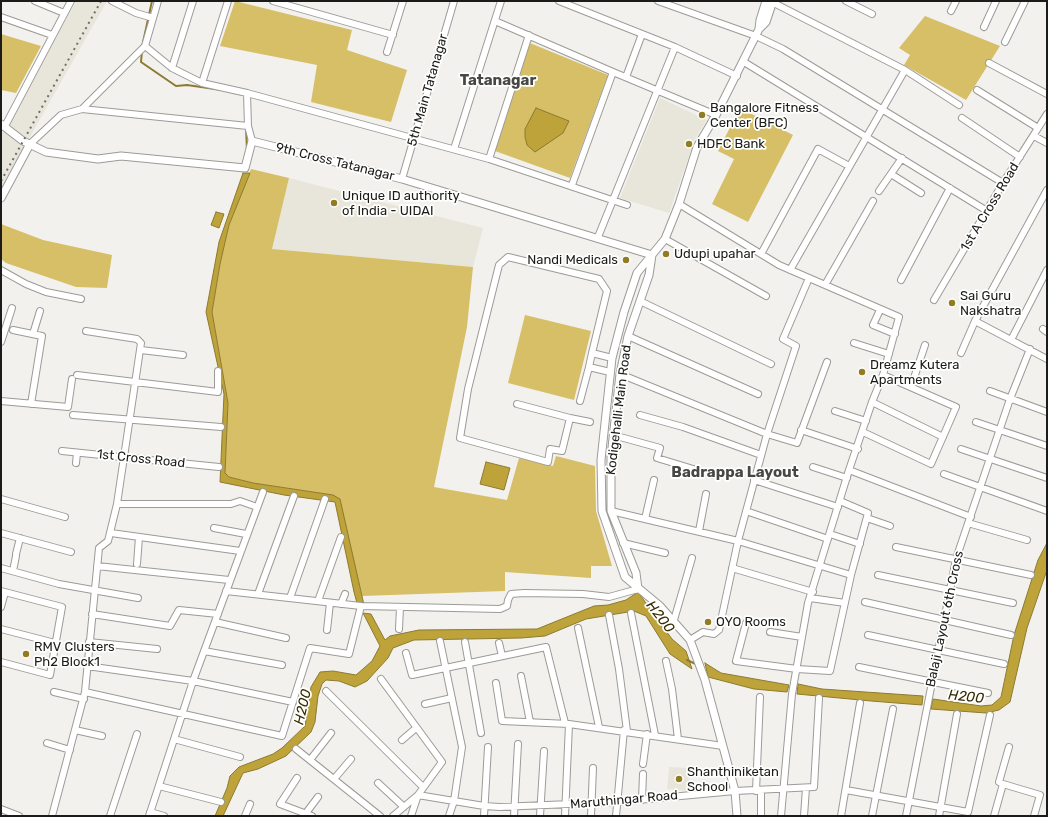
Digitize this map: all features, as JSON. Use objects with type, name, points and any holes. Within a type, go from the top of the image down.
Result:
[{"type":"street","points":[[35,1],[64,13]]},
{"type":"street","points":[[71,1],[3,125],[23,141],[46,152],[98,159],[122,156],[245,168],[252,141],[248,126],[247,93]]},
{"type":"street","points":[[112,1],[136,13],[153,18]]},
{"type":"street","points":[[82,109],[145,46],[158,1]]},
{"type":"street","points":[[172,68],[193,1]]},
{"type":"street","points":[[202,82],[228,1]]},
{"type":"street","points":[[273,1],[393,34]]},
{"type":"street","points":[[387,52],[403,1]]},
{"type":"street","name":"5th Main Tatanagar","points":[[402,179],[454,1]]},
{"type":"street","points":[[454,149],[501,1]]},
{"type":"street","points":[[559,1],[642,34],[737,76]]},
{"type":"street","points":[[658,1],[756,36],[783,49],[1003,183]]},
{"type":"street","points":[[771,1],[905,70],[959,105]]},
{"type":"street","name":"Kodigehalli Main Road","points":[[737,816],[735,791],[723,746],[705,680],[690,642],[674,620],[660,606],[625,578],[602,511],[603,442],[612,358],[624,312],[637,272],[665,239],[679,204],[697,147],[737,76],[759,29],[766,22],[771,1]]},
{"type":"street","points":[[846,1],[872,14]]},
{"type":"street","points":[[951,11],[956,1]]},
{"type":"street","points":[[984,27],[996,1]]},
{"type":"street","points":[[1005,42],[1025,1]]},
{"type":"street","points":[[1,17],[52,35]]},
{"type":"street","points":[[495,21],[716,115]]},
{"type":"street","points":[[626,77],[642,34]]},
{"type":"street","points":[[489,159],[528,35]]},
{"type":"street","points":[[145,46],[172,68],[202,82],[489,159],[627,204]]},
{"type":"street","points":[[598,237],[675,48]]},
{"type":"street","points":[[744,62],[987,211]]},
{"type":"street","points":[[989,63],[1047,94]]},
{"type":"street","points":[[790,270],[905,70]]},
{"type":"street","points":[[572,185],[613,72]]},
{"type":"street","points":[[977,90],[1038,128]]},
{"type":"street","points":[[1,198],[30,144],[61,115],[82,109],[248,126]]},
{"type":"street","name":"1st A Cross Road","points":[[934,300],[1003,183],[1047,114]]},
{"type":"street","points":[[962,118],[1020,157]]},
{"type":"street","points":[[1034,136],[1047,143]]},
{"type":"street","name":"9th Cross Tatanagar","points":[[252,141],[402,179],[598,237],[652,255]]},
{"type":"street","points":[[761,254],[818,149],[849,166]]},
{"type":"street","points":[[879,191],[902,158]]},
{"type":"street","points":[[891,174],[921,193]]},
{"type":"street","points":[[901,280],[950,188]]},
{"type":"street","points":[[961,353],[976,321],[1047,190]]},
{"type":"street","points":[[825,285],[872,201]]},
{"type":"street","points":[[679,204],[790,270],[899,317],[883,375],[872,402],[858,449],[849,470],[811,595],[792,694],[781,816]]},
{"type":"street","points":[[665,239],[766,296]]},
{"type":"street","name":"Kodigehalli Main Road","points":[[638,589],[636,573],[611,511],[612,444],[620,374],[628,336],[649,275],[652,255]]},
{"type":"street","points":[[570,418],[562,452],[550,449],[548,462],[460,438],[468,390],[499,265],[508,257],[599,279],[607,291],[580,401]]},
{"type":"street","points":[[1,270],[26,284],[46,292],[81,299]]},
{"type":"street","points":[[1011,340],[1047,270]]},
{"type":"street","points":[[690,642],[703,632],[714,634],[719,630],[738,541],[754,480],[767,434],[796,346],[782,339],[809,278]]},
{"type":"street","points":[[640,301],[770,364]]},
{"type":"street","points":[[1,342],[12,308]]},
{"type":"street","points":[[880,310],[873,326],[895,334]]},
{"type":"street","points":[[34,334],[40,311]]},
{"type":"street","points":[[976,321],[1047,359]]},
{"type":"street","points":[[13,330],[42,336],[31,404]]},
{"type":"street","points":[[52,816],[86,692],[89,642],[99,548],[108,541],[111,534],[142,343],[137,339],[86,331]]},
{"type":"street","points":[[628,336],[758,394]]},
{"type":"street","points":[[854,343],[889,354]]},
{"type":"street","points":[[911,387],[925,346]]},
{"type":"street","points":[[140,350],[183,355]]},
{"type":"street","name":"Balaji Layout 6th Cross","points":[[906,816],[956,560],[1010,399],[1030,350]]},
{"type":"street","points":[[592,353],[612,358]]},
{"type":"street","points":[[620,374],[767,434],[797,443],[827,362]]},
{"type":"street","points":[[589,367],[610,372]]},
{"type":"street","points":[[1,401],[68,407],[74,377],[218,392],[218,371]]},
{"type":"street","points":[[863,432],[930,464],[956,408],[883,375]]},
{"type":"street","points":[[990,391],[1047,412]]},
{"type":"street","points":[[872,402],[943,437]]},
{"type":"street","points":[[517,404],[590,422]]},
{"type":"street","points":[[835,411],[866,421]]},
{"type":"street","points":[[72,415],[221,427]]},
{"type":"street","points":[[640,415],[683,427],[761,456]]},
{"type":"street","points":[[976,422],[1047,446]]},
{"type":"street","points":[[801,430],[858,449]]},
{"type":"street","points":[[613,435],[660,448],[657,458],[713,476]]},
{"type":"street","points":[[603,442],[612,444]]},
{"type":"street","points":[[961,449],[1047,478]]},
{"type":"street","name":"1st Cross Road","points":[[62,451],[219,467]]},
{"type":"street","points":[[76,463],[77,453]]},
{"type":"street","points":[[813,467],[847,478]]},
{"type":"street","points":[[849,470],[969,520],[1027,540]]},
{"type":"street","points":[[944,474],[1047,511]]},
{"type":"street","points":[[645,519],[654,480]]},
{"type":"street","points":[[746,623],[736,661],[797,669],[830,671],[851,575],[868,513],[754,480]]},
{"type":"street","points":[[164,816],[149,814],[193,680],[246,534],[263,492]]},
{"type":"street","points":[[699,531],[706,494]]},
{"type":"street","points":[[258,594],[294,496]]},
{"type":"street","points":[[290,598],[324,499]]},
{"type":"street","points":[[1,500],[65,517]]},
{"type":"street","points":[[117,504],[232,504],[240,501],[257,507]]},
{"type":"street","points":[[611,511],[738,541],[851,575]]},
{"type":"street","points":[[746,511],[829,537],[860,544]]},
{"type":"street","points":[[867,518],[890,526]]},
{"type":"street","points":[[214,528],[246,534]]},
{"type":"street","points":[[1,533],[71,552]]},
{"type":"street","points":[[111,534],[240,551]]},
{"type":"street","points":[[136,564],[140,537]]},
{"type":"street","points":[[318,601],[342,537]]},
{"type":"street","points":[[13,571],[20,538]]},
{"type":"street","points":[[623,543],[665,553]]},
{"type":"street","points":[[896,547],[1031,575]]},
{"type":"street","points":[[674,620],[692,558]]},
{"type":"street","points":[[97,566],[229,580]]},
{"type":"street","points":[[1,568],[95,592],[138,598]]},
{"type":"street","points":[[732,568],[811,595],[845,603]]},
{"type":"street","points":[[878,575],[1013,603]]},
{"type":"street","points":[[226,591],[361,606],[500,609],[507,606],[511,594],[524,592],[583,594],[609,598],[638,589]]},
{"type":"street","points":[[1,607],[3,591],[62,607],[50,676],[1,662]]},
{"type":"street","points":[[342,604],[345,594]]},
{"type":"street","points":[[865,602],[1011,635]]},
{"type":"street","points":[[327,630],[330,603]]},
{"type":"street","points":[[86,692],[282,736],[310,648],[349,654],[361,606]]},
{"type":"street","points":[[399,629],[400,607]]},
{"type":"street","points":[[92,614],[170,626],[180,610],[218,614]]},
{"type":"street","points":[[631,613],[655,735]]},
{"type":"street","points":[[609,615],[619,669],[625,731],[616,802],[616,816]]},
{"type":"street","points":[[215,622],[286,638]]},
{"type":"street","points":[[578,628],[599,727]]},
{"type":"street","points":[[1,629],[55,643]]},
{"type":"street","points":[[770,632],[802,637]]},
{"type":"street","points":[[868,635],[1004,664]]},
{"type":"street","points":[[440,641],[462,747],[454,801],[449,816]]},
{"type":"street","points":[[89,642],[157,649]]},
{"type":"street","points":[[465,642],[481,733]]},
{"type":"street","points":[[499,643],[502,656]]},
{"type":"street","points":[[406,653],[412,675],[546,647],[567,724],[565,816]]},
{"type":"street","points":[[204,651],[282,665]]},
{"type":"street","points":[[666,661],[672,689],[678,739]]},
{"type":"street","points":[[87,666],[193,680],[292,702]]},
{"type":"street","points":[[859,667],[932,680],[988,693]]},
{"type":"street","points":[[521,676],[530,722]]},
{"type":"street","points":[[381,679],[442,762],[418,795],[393,816]]},
{"type":"street","points":[[496,683],[502,721],[599,727],[723,746]]},
{"type":"street","points":[[326,691],[423,788]]},
{"type":"street","points":[[54,692],[84,700]]},
{"type":"street","points":[[760,697],[760,816]]},
{"type":"street","points":[[426,704],[452,698]]},
{"type":"street","points":[[804,816],[806,788],[814,788],[819,698]]},
{"type":"street","points":[[841,816],[860,703]]},
{"type":"street","points":[[872,816],[893,708]]},
{"type":"street","points":[[939,816],[957,714]]},
{"type":"street","points":[[846,790],[968,812],[990,715]]},
{"type":"street","points":[[402,740],[416,728]]},
{"type":"street","points":[[75,730],[102,736]]},
{"type":"street","points":[[310,760],[331,733]]},
{"type":"street","points":[[110,816],[137,734]]},
{"type":"street","points":[[643,764],[647,734]]},
{"type":"street","points":[[174,738],[240,757]]},
{"type":"street","points":[[47,743],[70,750]]},
{"type":"street","points":[[514,816],[518,744]]},
{"type":"street","points":[[1009,747],[999,782],[1040,795],[1034,816]]},
{"type":"street","points":[[484,816],[488,748]]},
{"type":"street","points":[[296,749],[380,816]]},
{"type":"street","points":[[540,816],[544,751]]},
{"type":"street","points":[[334,779],[351,759]]},
{"type":"street","points":[[591,816],[593,768]]},
{"type":"street","points":[[642,800],[643,774]]},
{"type":"street","points":[[297,778],[280,804],[312,816]]},
{"type":"street","points":[[378,783],[404,807]]},
{"type":"street","points":[[994,816],[1003,784]]},
{"type":"street","points":[[159,786],[220,802]]},
{"type":"street","name":"Maruthingar Road","points":[[418,795],[484,806],[514,807],[616,802],[735,791],[806,788]]},
{"type":"street","points":[[411,816],[418,795]]},
{"type":"street","points":[[306,813],[318,797]]},
{"type":"street","points":[[245,816],[250,804]]},
{"type":"street","points":[[1,809],[18,816]]},
{"type":"street","points":[[292,816],[295,810]]},
{"type":"shaded area","points":[[76,1],[107,1],[1,188],[1,135]]},
{"type":"shaded area","points":[[235,1],[352,30],[347,50],[407,70],[391,122],[311,102],[317,65],[220,46]]},
{"type":"shaded area","points":[[925,16],[1000,46],[966,100],[904,65],[910,55],[899,48]]},
{"type":"shaded area","points":[[1,34],[41,46],[16,93],[1,90]]},
{"type":"shaded area","points":[[530,43],[608,75],[570,178],[495,151]]},
{"type":"shaded area","points":[[660,98],[707,120],[695,139],[669,213],[620,198]]},
{"type":"shaded area","points":[[536,108],[569,121],[563,133],[535,152],[527,145],[525,129]]},
{"type":"shaded area","points":[[740,108],[793,135],[748,222],[712,204],[734,159],[718,151]]},
{"type":"shaded area","points":[[251,169],[289,178],[272,249],[473,267],[467,327],[434,487],[507,500],[519,458],[553,466],[556,456],[595,466],[596,511],[612,566],[591,566],[591,578],[505,572],[505,591],[362,596],[351,553],[333,495],[253,483],[229,477],[225,473],[228,403],[212,312],[220,264],[229,225]]},
{"type":"shaded area","points":[[243,173],[250,173],[229,225],[220,264],[212,312],[228,403],[225,473],[229,477],[253,483],[333,495],[340,499],[364,605],[357,603],[335,502],[284,495],[220,482],[224,394],[206,312],[219,242]]},
{"type":"shaded area","name":"Unique ID authority of India - UIDAI","points":[[289,178],[483,228],[473,267],[271,249]]},
{"type":"shaded area","points":[[216,212],[224,214],[219,228],[211,225]]},
{"type":"shaded area","points":[[1,224],[43,240],[112,255],[107,288],[76,287],[6,263],[1,259]]},
{"type":"shaded area","points":[[525,315],[591,331],[574,400],[508,383]]},
{"type":"shaded area","points":[[486,462],[510,468],[504,490],[480,484]]},
{"type":"shaded area","points":[[1047,543],[1047,570],[1027,628],[1010,702],[999,710],[986,713],[931,709],[933,699],[981,706],[992,705],[1001,697],[1014,635],[1038,560]]},
{"type":"shaded area","points":[[638,592],[672,639],[686,651],[692,669],[670,654],[646,616],[634,611],[586,619],[545,636],[521,638],[414,640],[393,648],[388,658],[367,681],[355,687],[339,681],[326,680],[322,684],[318,696],[315,722],[311,732],[286,756],[258,769],[243,773],[223,816],[215,816],[227,788],[230,776],[239,767],[273,754],[282,748],[305,726],[311,687],[320,672],[333,671],[356,675],[372,661],[380,646],[363,613],[371,614],[385,640],[390,636],[419,630],[537,629],[594,606],[608,605],[626,600]]},
{"type":"shaded area","points":[[705,663],[721,673],[789,685],[787,692],[754,689],[708,677]]},
{"type":"shaded area","points":[[798,684],[822,689],[923,696],[922,705],[797,694]]},
{"type":"shaded area","name":"Shanthiniketan School","points":[[669,767],[690,768],[688,791],[667,789]]},
{"type":"waterway","points":[[142,47],[152,1]]},
{"type":"waterway","points":[[142,51],[141,62],[176,86],[187,85],[222,90]]},
{"type":"waterway","points":[[246,128],[247,150]]},
{"type":"waterway","name":"H200","points":[[687,660],[698,665]]},
{"type":"railway","points":[[1,181],[101,1]]},
{"type":"place","name":"Bangalore Fitness Center (BFC)","points":[[702,115]]},
{"type":"place","name":"HDFC Bank","points":[[689,144]]},
{"type":"place","name":"Unique ID authority of India - UIDAI","points":[[334,203]]},
{"type":"place","name":"Udupi upahar","points":[[666,254]]},
{"type":"place","name":"Nandi Medicals","points":[[626,260]]},
{"type":"place","name":"Sai Guru Nakshatra","points":[[952,303]]},
{"type":"place","name":"Dreamz Kutera Apartments","points":[[862,372]]},
{"type":"place","name":"OYO Rooms","points":[[708,622]]},
{"type":"place","name":"RMV Clusters Ph2 Block1","points":[[26,654]]},
{"type":"place","name":"Shanthiniketan School","points":[[679,779]]},
{"type":"district","name":"Tatanagar","points":[[498,81]]},
{"type":"district","name":"Badrappa Layout","points":[[735,473]]}]
